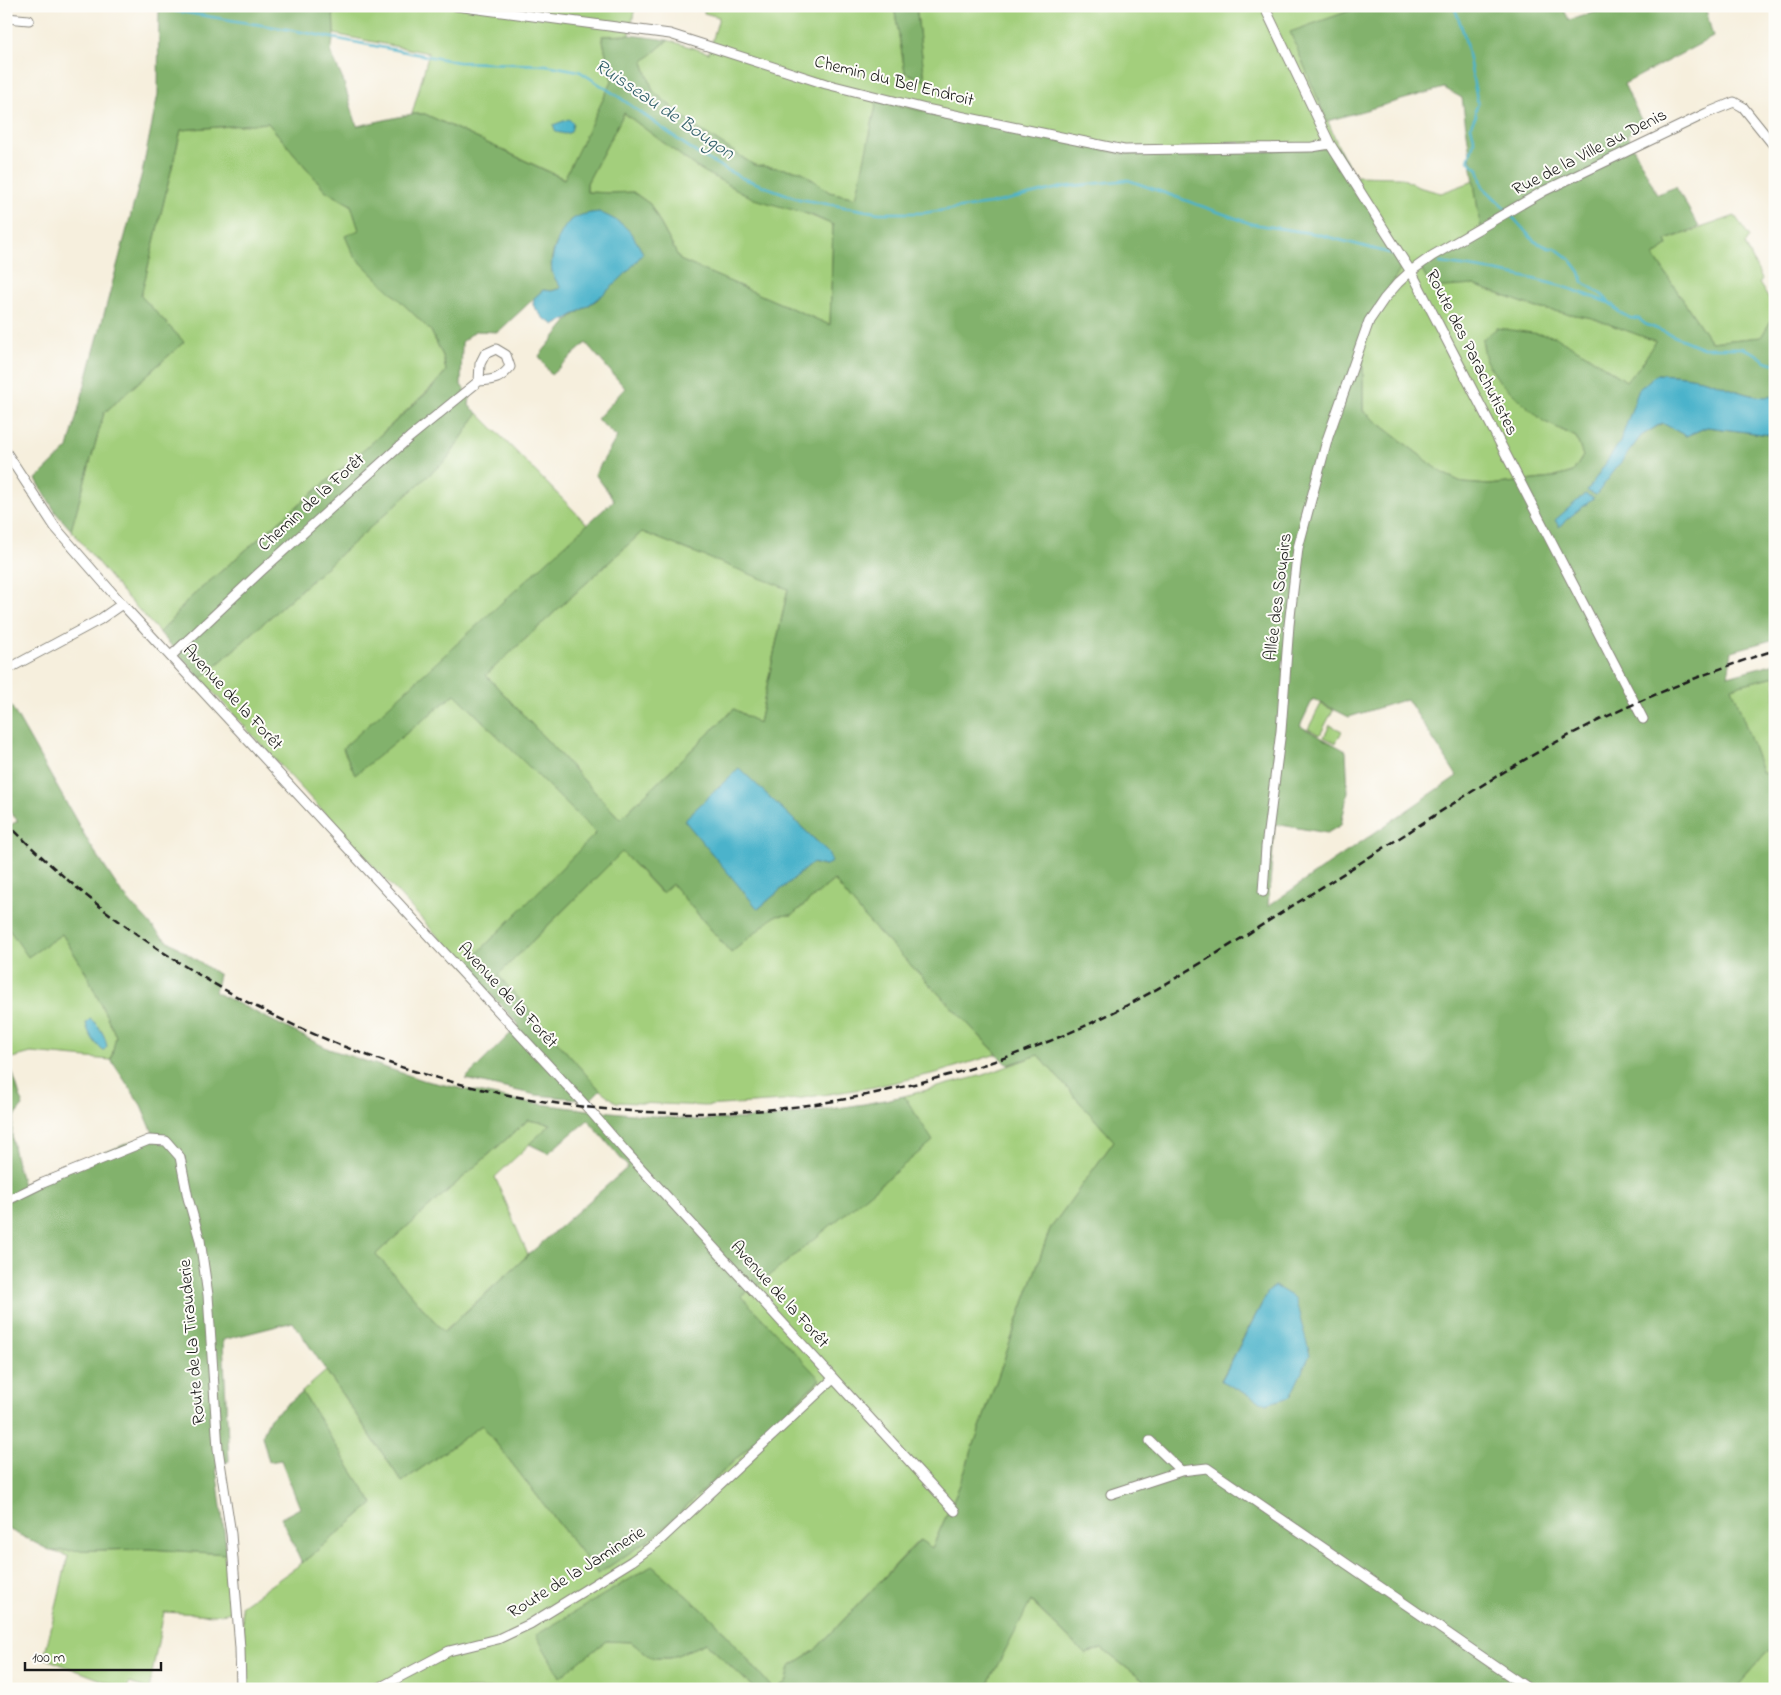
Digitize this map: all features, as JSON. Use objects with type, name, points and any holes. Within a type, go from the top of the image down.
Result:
[{"type":"street","name":"Chemin du Bel Endroit","points":[[456,6],[670,34],[826,84],[926,109],[1124,150],[1302,147],[1330,144]]},
{"type":"street","name":"Route des Parachutistes","points":[[1264,6],[1330,144],[1410,271],[1643,719]]},
{"type":"street","points":[[6,18],[29,20]]},
{"type":"street","name":"Rue de la Ville au Denis","points":[[1410,271],[1432,256],[1544,191],[1734,102],[1744,107],[1775,147]]},
{"type":"street","name":"Allée des Soupirs","points":[[1263,892],[1266,847],[1281,731],[1289,625],[1298,548],[1328,437],[1369,321],[1384,299],[1410,271]]},
{"type":"street","name":"Chemin de la Forêt","points":[[171,656],[259,573],[410,437],[480,381]]},
{"type":"street","name":"Avenue de la Forêt","points":[[6,452],[55,527],[122,604],[586,1106],[955,1511]]},
{"type":"street","points":[[6,670],[99,620],[122,604]]},
{"type":"street","name":"Route de La Tirauderie","points":[[6,1201],[44,1183],[150,1140],[166,1140],[180,1157],[188,1198],[200,1240],[208,1295],[212,1376],[222,1480],[231,1534],[240,1648],[241,1689]]},
{"type":"street","name":"Route de la Jaminerie","points":[[377,1689],[449,1651],[498,1639],[530,1624],[632,1561],[669,1532],[833,1379]]},
{"type":"street","points":[[1150,1441],[1181,1471]]},
{"type":"street","points":[[1111,1494],[1181,1471],[1207,1468],[1529,1689]]},
{"type":"green space","points":[[159,6],[333,6],[334,34],[331,53],[343,80],[357,126],[412,114],[425,114],[564,179],[612,81],[602,36],[630,35],[668,40],[643,62],[653,91],[694,126],[754,165],[801,171],[829,192],[856,198],[877,101],[1122,154],[1339,148],[1401,268],[1379,306],[1363,344],[1363,411],[1444,474],[1464,483],[1489,485],[1552,478],[1573,472],[1583,456],[1576,437],[1543,421],[1500,382],[1486,361],[1482,340],[1497,328],[1554,336],[1626,381],[1642,364],[1655,341],[1592,318],[1537,308],[1474,285],[1431,288],[1421,268],[1481,232],[1462,98],[1444,88],[1327,121],[1290,32],[1363,6],[1562,6],[1569,20],[1616,6],[1705,6],[1713,37],[1624,84],[1644,126],[1627,135],[1657,194],[1676,187],[1699,227],[1666,240],[1668,245],[1654,256],[1711,342],[1761,337],[1775,314],[1775,396],[1755,396],[1706,380],[1686,376],[1657,374],[1629,451],[1641,436],[1663,423],[1686,436],[1707,427],[1770,435],[1775,433],[1775,639],[1732,651],[1728,676],[1775,663],[1775,676],[1732,687],[1763,774],[1775,769],[1775,1649],[1770,1650],[1735,1689],[1512,1689],[1499,1680],[1495,1689],[1154,1689],[1102,1649],[1085,1654],[1031,1601],[985,1689],[776,1689],[787,1681],[790,1666],[814,1651],[920,1540],[932,1548],[959,1487],[1050,1229],[1114,1141],[1038,1055],[1008,1065],[867,920],[834,880],[792,915],[775,916],[731,953],[672,884],[662,893],[622,852],[498,975],[600,1090],[590,1100],[536,1095],[465,1079],[519,1025],[465,966],[596,833],[455,694],[355,775],[343,748],[614,500],[595,474],[617,437],[597,419],[625,388],[586,343],[551,375],[539,356],[570,318],[598,299],[570,220],[556,244],[551,264],[554,278],[561,288],[552,291],[543,290],[498,332],[475,331],[462,342],[461,385],[470,397],[469,406],[478,413],[448,458],[201,679],[160,633],[190,598],[365,449],[433,387],[446,371],[443,356],[431,331],[354,256],[345,236],[359,230],[351,205],[326,191],[268,123],[181,130],[141,296],[184,342],[104,413],[71,530],[56,513],[36,479],[68,448],[142,173],[158,94]],"holes":[[[624,113],[696,167],[754,199],[811,215],[833,225],[830,325],[680,260],[650,204],[633,192],[587,192],[587,183]],[[642,532],[788,589],[759,723],[734,709],[620,819],[486,675]],[[1313,699],[1349,717],[1407,699],[1457,776],[1268,906],[1275,824],[1327,833],[1341,825],[1348,792],[1346,751],[1300,726]],[[738,768],[828,852],[824,866],[812,863],[758,909]],[[1275,1286],[1221,1380],[1268,1292]]]},
{"type":"green space","points":[[333,6],[635,6],[630,35],[602,36],[612,81],[565,179],[425,114],[412,114],[429,53],[334,34]]},
{"type":"green space","points":[[705,6],[894,6],[905,72],[925,80],[916,6],[1363,6],[1291,33],[1339,148],[1122,154],[877,101],[857,198],[829,192],[801,171],[754,165],[694,126],[653,91],[643,62],[668,40],[709,53],[719,17],[704,13]]},
{"type":"green space","points":[[894,6],[916,6],[925,81],[905,72]]},
{"type":"green space","points":[[624,113],[696,167],[833,225],[830,325],[680,260],[650,204],[633,192],[587,192],[587,183]]},
{"type":"green space","points":[[268,123],[326,191],[351,205],[359,230],[399,299],[431,331],[443,356],[446,371],[433,386],[365,449],[190,598],[160,633],[123,593],[71,530],[104,413],[184,342],[141,296],[181,130]]},
{"type":"green space","points":[[1354,176],[1400,177],[1418,187],[1441,193],[1474,181],[1481,232],[1431,287],[1474,285],[1537,308],[1592,318],[1656,341],[1642,364],[1626,381],[1584,353],[1543,421],[1576,437],[1583,456],[1573,472],[1552,478],[1489,485],[1464,483],[1444,474],[1363,411],[1363,344]]},
{"type":"green space","points":[[1735,216],[1750,237],[1745,244],[1762,279],[1759,283],[1775,309],[1775,314],[1762,337],[1711,342],[1654,256],[1668,245],[1666,240]]},
{"type":"green space","points":[[478,413],[588,525],[343,749],[355,774],[455,694],[597,833],[465,966],[201,679],[448,458]]},
{"type":"green space","points":[[642,532],[788,588],[759,723],[734,709],[620,819],[486,675]]},
{"type":"green space","points":[[1775,676],[1775,769],[1763,775],[1731,687]]},
{"type":"green space","points":[[6,697],[89,843],[121,892],[161,936],[219,975],[215,992],[329,1049],[426,1081],[525,1102],[695,1120],[771,1118],[904,1096],[933,1141],[761,1283],[741,1296],[820,1379],[657,1534],[598,1574],[482,1425],[402,1482],[293,1322],[223,1340],[229,1461],[216,1467],[227,1554],[149,1549],[51,1551],[6,1528],[6,1051],[23,1106],[16,1114],[12,1134],[23,1186],[153,1133],[141,1105],[111,1060],[116,1036],[85,971],[62,934],[28,957],[6,925],[6,827],[18,821],[6,808]],"holes":[[[528,1120],[551,1124],[529,1144],[548,1153],[588,1120],[628,1167],[444,1332],[376,1254]]]},
{"type":"green space","points":[[1321,704],[1333,710],[1320,735],[1308,729]]},
{"type":"green space","points":[[1330,725],[1342,731],[1336,743],[1324,737]]},
{"type":"green space","points":[[622,852],[661,893],[672,884],[731,953],[775,915],[792,915],[834,880],[867,920],[997,1054],[936,1073],[874,1087],[783,1101],[705,1106],[616,1102],[600,1090],[498,975]]},
{"type":"green space","points":[[6,925],[28,956],[62,934],[85,971],[116,1036],[111,1060],[31,1053],[9,1059],[6,1051]]},
{"type":"green space","points":[[1038,1055],[1114,1141],[1050,1229],[959,1487],[932,1548],[919,1540],[814,1651],[790,1666],[787,1681],[773,1689],[713,1619],[652,1566],[537,1635],[560,1676],[606,1641],[631,1642],[651,1658],[670,1658],[706,1643],[755,1689],[245,1689],[245,1645],[241,1606],[302,1563],[373,1504],[302,1392],[326,1371],[402,1482],[482,1425],[598,1574],[657,1534],[820,1380],[740,1297],[761,1283],[932,1141],[904,1096],[987,1074]]},
{"type":"green space","points":[[528,1120],[551,1124],[495,1177],[528,1255],[443,1332],[376,1254]]},
{"type":"green space","points":[[302,1392],[373,1504],[302,1563],[281,1518],[300,1508],[281,1460],[269,1462],[262,1436],[270,1418]]},
{"type":"green space","points":[[149,1549],[227,1554],[232,1612],[214,1615],[164,1612],[149,1689],[129,1683],[127,1689],[125,1689],[44,1658],[68,1556],[51,1551]]},
{"type":"green space","points":[[652,1566],[713,1619],[773,1689],[755,1689],[706,1643],[670,1658],[651,1658],[631,1642],[606,1641],[560,1677],[536,1635]]},
{"type":"green space","points":[[1030,1601],[1085,1654],[1102,1649],[1154,1689],[985,1689]]},
{"type":"green space","points":[[1771,1649],[1775,1649],[1775,1689],[1735,1689]]},
{"type":"water","points":[[569,119],[573,123],[571,132],[565,134],[556,132],[553,125]]},
{"type":"water","points":[[599,212],[626,228],[643,253],[614,285],[592,303],[555,325],[543,318],[533,305],[534,298],[543,290],[552,291],[561,288],[553,275],[552,258],[564,228],[576,217]]},
{"type":"water","points":[[1657,374],[1686,376],[1706,380],[1755,396],[1775,396],[1775,433],[1770,435],[1707,427],[1686,436],[1662,423],[1641,436],[1596,495],[1587,491],[1620,442],[1639,389]]},
{"type":"water","points":[[1585,494],[1594,498],[1559,527],[1555,520]]},
{"type":"water","points":[[739,768],[828,852],[832,862],[824,866],[812,863],[758,909],[684,820]]},
{"type":"water","points":[[90,1019],[99,1027],[104,1035],[107,1047],[103,1051],[88,1031],[86,1023]]},
{"type":"water","points":[[1275,1286],[1295,1298],[1310,1355],[1290,1397],[1266,1404],[1221,1381],[1268,1292]]},
{"type":"waterway","points":[[1454,6],[1464,34],[1478,104],[1475,111],[1476,116],[1471,124],[1474,140],[1468,161],[1478,169],[1483,187],[1506,209]]},
{"type":"waterway","name":"Ruisseau de Bougon","points":[[175,11],[286,29],[458,62],[546,65],[579,71],[619,97],[698,154],[742,178],[799,199],[879,213],[923,213],[990,204],[1063,187],[1128,180],[1252,224],[1317,234],[1393,254]]},
{"type":"waterway","name":"Ruisseau de Bougon","points":[[1509,213],[1534,241],[1549,248],[1555,248],[1571,260],[1580,272],[1583,282],[1602,295],[1619,312],[1703,348],[1742,348],[1775,364]]},
{"type":"waterway","name":"Ruisseau de Bougon","points":[[1440,263],[1531,278],[1612,304]]},
{"type":"railway","points":[[6,822],[80,891],[161,951],[248,1002],[339,1045],[434,1077],[532,1099],[633,1111],[734,1112],[786,1108],[862,1096],[912,1085],[1004,1058],[1070,1033],[1145,996],[1193,968],[1488,781],[1549,746],[1604,718],[1660,693],[1717,670],[1775,650]]}]
